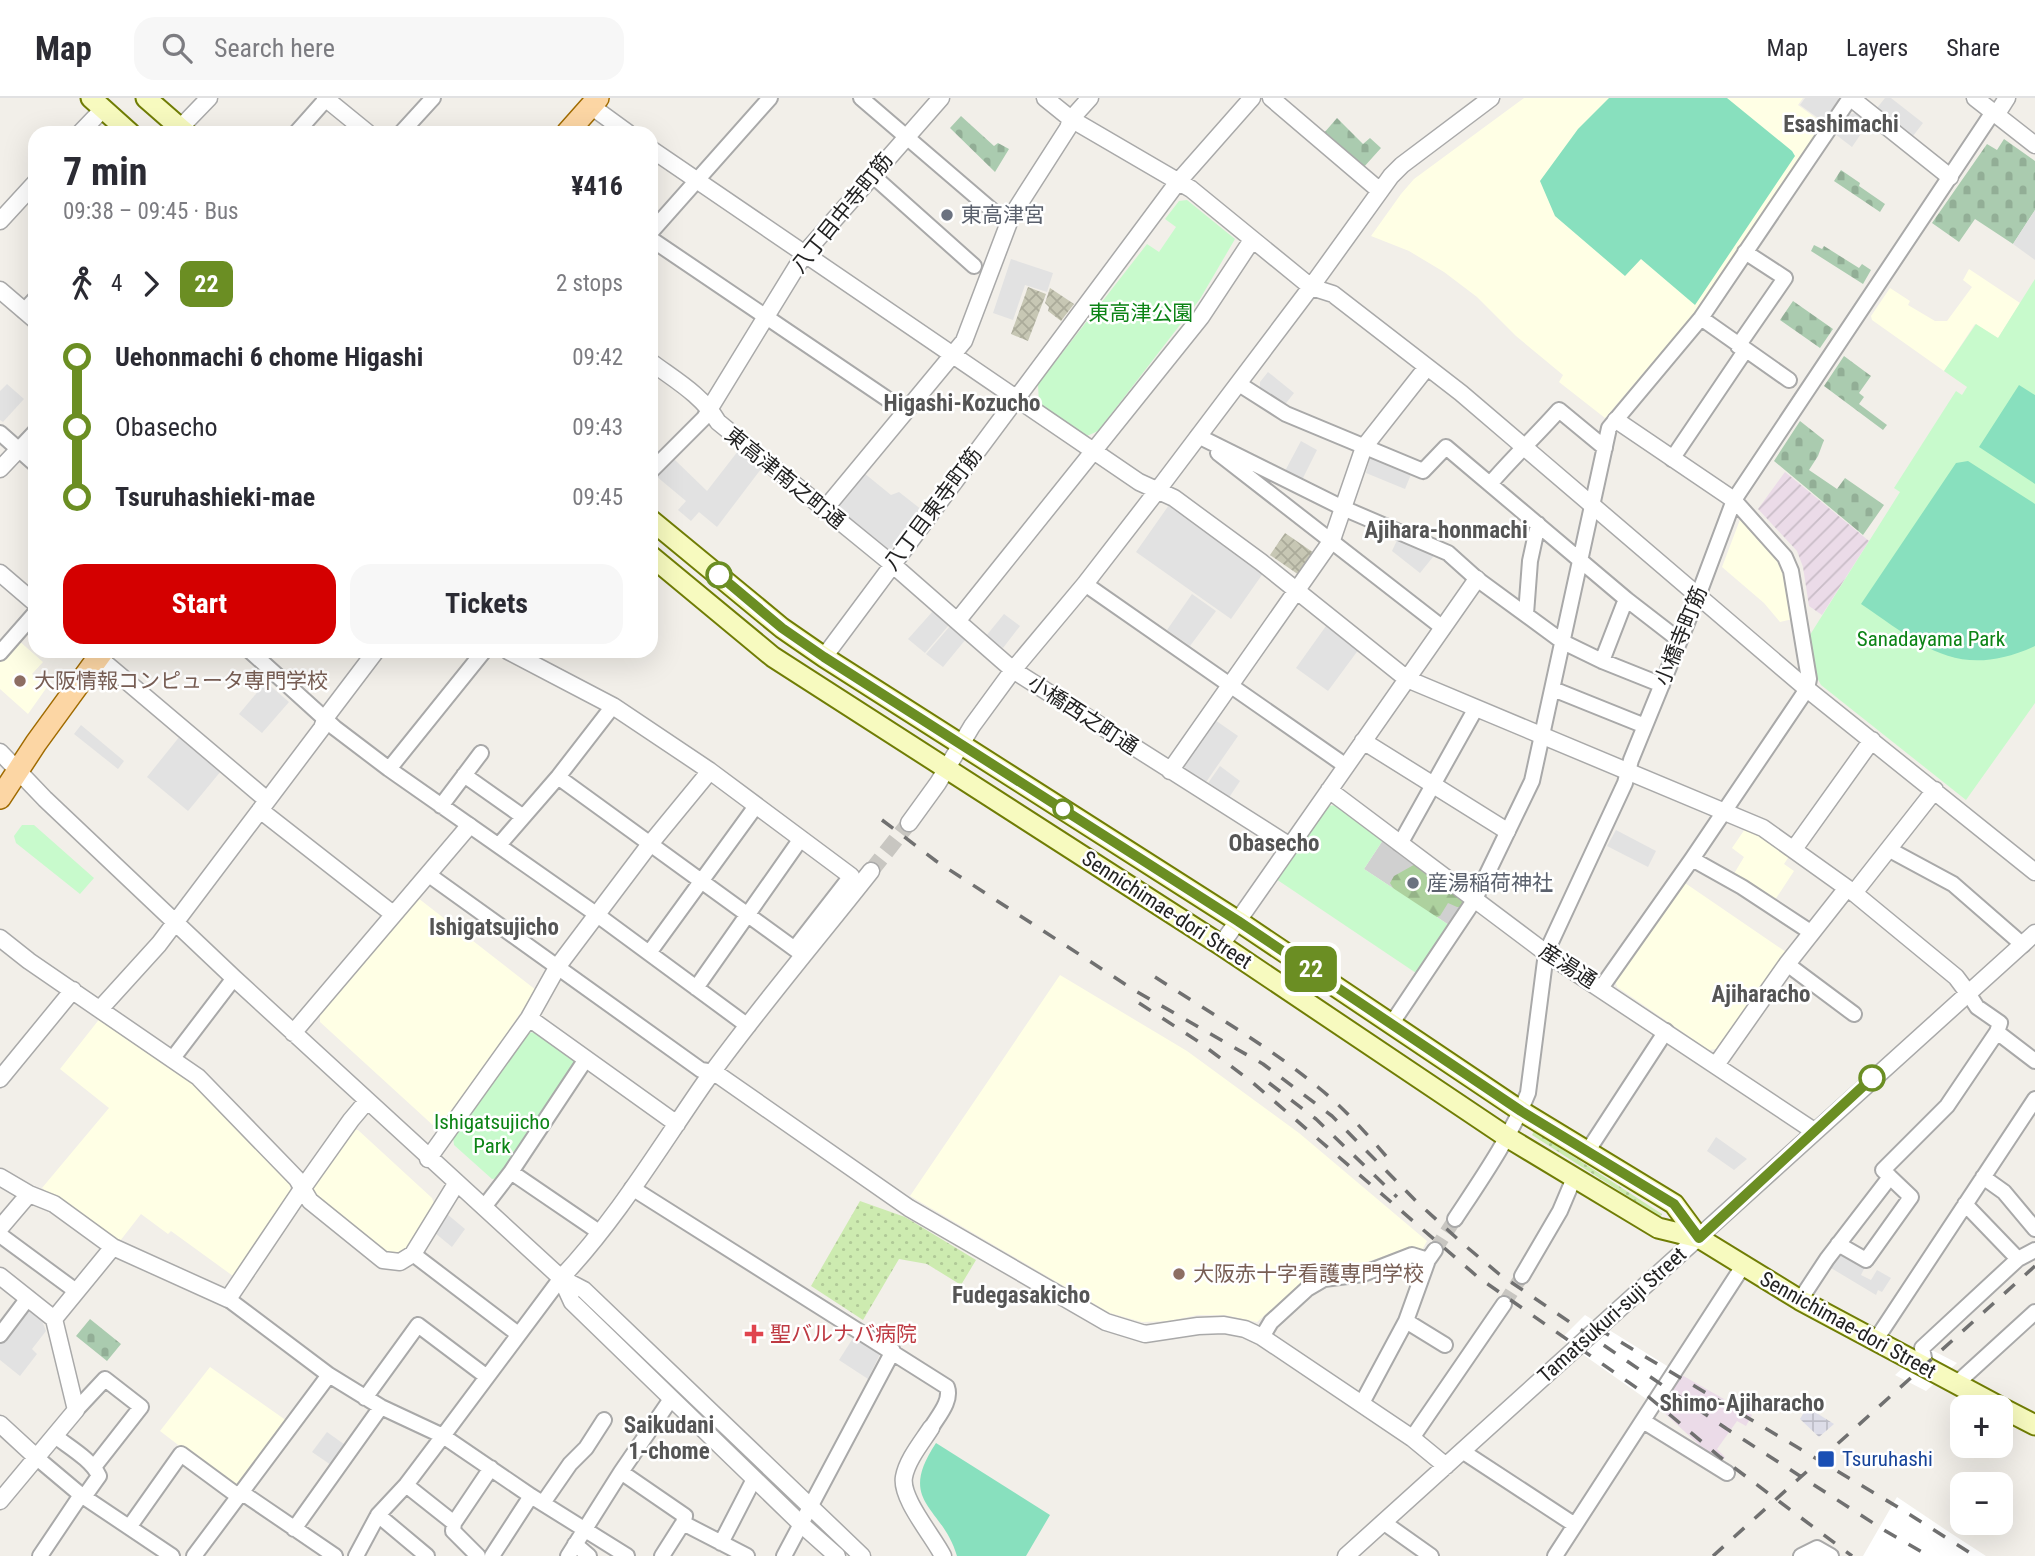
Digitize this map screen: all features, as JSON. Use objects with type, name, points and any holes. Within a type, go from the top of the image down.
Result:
[{"type":"main road","points":[[146,98],[178,126]]},
{"type":"main road","points":[[572,126],[594,102]]},
{"type":"main road","points":[[97,103],[122,126]]},
{"type":"main road","name":"Sennichimae-dori Street","points":[[658,526],[782,628],[824,657],[1238,921],[1521,1111],[1674,1204],[1699,1238]]},
{"type":"main road","name":"Sennichimae-dori Street","points":[[658,562],[773,657],[1221,945],[1507,1137],[1658,1228],[1699,1238],[1800,1300],[1977,1395]]},
{"type":"main road","points":[[0,798],[94,658]]},
{"type":"main road","name":"Sennichimae-dori Street","points":[[2013,1414],[2035,1425]]},
{"type":"street","points":[[186,126],[209,98]]},
{"type":"street","points":[[302,126],[326,98],[360,126]]},
{"type":"street","points":[[407,126],[433,98]]},
{"type":"street","points":[[658,224],[770,98]]},
{"type":"street","points":[[860,98],[1008,224]]},
{"type":"street","name":"八丁目中寺町筋","points":[[710,408],[805,253],[941,98]]},
{"type":"street","points":[[1045,98],[1071,119],[1191,189],[1311,287],[1333,294],[1427,367],[1526,447],[1807,689],[2035,872]]},
{"type":"street","points":[[824,510],[964,341],[981,272],[1071,119],[1090,98]]},
{"type":"street","name":"八丁目東寺町筋","points":[[824,657],[1177,183],[1252,98]]},
{"type":"street","points":[[1271,98],[1380,191]]},
{"type":"street","points":[[909,823],[1013,670],[1085,584],[1239,384],[1380,191],[1402,165],[1491,98]]},
{"type":"street","points":[[1392,1023],[1475,899],[1532,781],[1544,737],[1609,428],[1701,318],[1851,98],[1950,177]]},
{"type":"street","points":[[1975,98],[2035,145]]},
{"type":"street","points":[[1993,111],[2000,109],[2007,98]]},
{"type":"street","points":[[594,102],[620,126]]},
{"type":"street","points":[[84,126],[97,103]]},
{"type":"street","name":"小橋寺町筋","points":[[1455,1219],[1507,1137],[1528,1093],[1546,953],[1628,772],[1734,500],[1993,111]]},
{"type":"street","points":[[658,154],[1139,482],[1174,498],[1296,590],[1407,680],[1763,828],[1851,891],[1956,977],[1977,1007],[2000,1023],[1997,1032],[1947,1106],[1883,1170],[1911,1197],[1866,1260],[1839,1244]]},
{"type":"street","points":[[872,175],[981,272]]},
{"type":"street","points":[[0,221],[28,191]]},
{"type":"street","points":[[958,621],[1201,317],[1252,240]]},
{"type":"street","points":[[658,244],[905,411]]},
{"type":"street","points":[[1672,459],[1785,278],[1745,252]]},
{"type":"street","points":[[0,290],[28,308]]},
{"type":"street","points":[[1701,318],[1789,380]]},
{"type":"street","name":"東高津南之町通","points":[[658,367],[701,399],[718,422],[892,564]]},
{"type":"street","points":[[1170,771],[1332,540],[1364,447],[1427,367]]},
{"type":"street","points":[[1239,384],[1286,414],[1423,471],[1446,447],[1679,640]]},
{"type":"street","points":[[658,464],[704,418],[710,408]]},
{"type":"street","points":[[1490,484],[1559,410],[1605,448]]},
{"type":"street","points":[[1601,988],[1725,811],[1807,689],[1809,679],[1791,571],[1786,557],[1734,500],[1616,420]]},
{"type":"street","points":[[0,433],[28,457]]},
{"type":"street","points":[[1198,436],[1343,508],[1448,553],[1477,579],[1563,642],[1661,685]]},
{"type":"street","points":[[1198,436],[1443,628]]},
{"type":"street","points":[[0,469],[28,439]]},
{"type":"street","points":[[1526,614],[1530,561],[1538,524]]},
{"type":"street","name":"小橋西之町通","points":[[892,564],[1013,670],[1290,846]]},
{"type":"street","points":[[0,573],[28,597]]},
{"type":"street","points":[[1221,945],[1477,579]]},
{"type":"street","points":[[1085,584],[1346,766]]},
{"type":"street","points":[[1602,661],[1626,598]]},
{"type":"street","points":[[0,653],[28,621]]},
{"type":"street","points":[[102,658],[264,805],[393,914]]},
{"type":"street","points":[[258,658],[335,728],[389,769],[596,914],[748,1026]]},
{"type":"street","points":[[100,1009],[159,944],[322,728],[326,717],[371,658]]},
{"type":"street","points":[[389,769],[478,658]]},
{"type":"street","points":[[356,1556],[378,1515],[406,1485],[632,1188],[851,876],[710,771],[613,706],[521,658]]},
{"type":"street","points":[[1553,689],[1645,726]]},
{"type":"street","points":[[499,845],[558,777],[613,706]]},
{"type":"street","points":[[1400,844],[1476,708]]},
{"type":"street","points":[[1794,849],[1872,740]]},
{"type":"street","points":[[1363,741],[1507,831]]},
{"type":"street","points":[[0,752],[45,799],[234,978],[561,1278],[584,1290],[862,1556]]},
{"type":"street","points":[[441,806],[481,753]]},
{"type":"street","points":[[429,1158],[529,1018],[558,966],[650,844],[710,771]]},
{"type":"street","points":[[464,775],[522,816]]},
{"type":"street","points":[[558,777],[799,952]]},
{"type":"street","name":"産湯通","points":[[1329,790],[1546,953],[1814,1131]]},
{"type":"street","points":[[1716,1065],[1787,964],[1812,933],[1890,850],[1935,790]]},
{"type":"street","points":[[649,953],[756,806]]},
{"type":"street","points":[[293,1033],[469,826]]},
{"type":"street","points":[[696,988],[800,840]]},
{"type":"street","points":[[1890,850],[1953,884],[2029,939]]},
{"type":"street","points":[[1692,859],[1742,887],[1812,933]]},
{"type":"street","points":[[799,952],[871,871]]},
{"type":"street","points":[[429,875],[701,1070],[714,1072],[909,1208],[1106,1322],[1145,1334],[1224,1325],[1245,1329],[1262,1337],[1412,1438],[1446,1466]]},
{"type":"street","name":"Tamatsukuri-suji Street","points":[[1346,1556],[2029,939]]},
{"type":"street","points":[[2,944],[198,1077],[297,1179],[310,1201],[383,1260],[400,1262],[413,1254],[456,1184]]},
{"type":"street","points":[[1787,964],[1854,1014]]},
{"type":"street","points":[[173,1058],[234,978]]},
{"type":"street","points":[[3,1070],[73,990]]},
{"type":"street","points":[[529,1018],[677,1124]]},
{"type":"street","points":[[1587,1152],[1666,1031]]},
{"type":"street","points":[[1997,1032],[2035,1061]]},
{"type":"street","points":[[484,1207],[511,1172],[586,1059]]},
{"type":"street","points":[[1875,1341],[2035,1099]]},
{"type":"street","points":[[228,1299],[302,1189],[367,1101]]},
{"type":"street","points":[[511,1172],[599,1232]]},
{"type":"street","points":[[0,1177],[29,1194],[54,1204],[113,1247],[228,1299],[329,1375],[381,1407],[443,1436],[537,1500],[627,1556]]},
{"type":"street","points":[[1800,1300],[1890,1177]]},
{"type":"street","points":[[1983,1177],[2004,1192],[2035,1229]]},
{"type":"street","points":[[1522,1276],[1560,1211],[1574,1178]]},
{"type":"street","points":[[632,1188],[947,1387],[947,1401],[907,1469],[904,1485],[909,1499],[943,1556]]},
{"type":"street","points":[[0,1228],[29,1194]]},
{"type":"street","points":[[1965,1204],[2018,1259]]},
{"type":"street","points":[[0,1234],[76,1292]]},
{"type":"street","points":[[54,1319],[113,1247]]},
{"type":"street","points":[[1926,1368],[1922,1348],[2018,1259],[2035,1250]]},
{"type":"street","points":[[413,1254],[519,1334]]},
{"type":"street","points":[[1262,1337],[1271,1322],[1307,1289],[1324,1279],[1363,1274],[1412,1255],[1431,1255],[1406,1321],[1362,1403]]},
{"type":"street","points":[[1555,1556],[1743,1266]]},
{"type":"street","points":[[0,1276],[54,1319],[76,1410]]},
{"type":"street","points":[[561,1278],[572,1302],[837,1556]]},
{"type":"street","points":[[0,1335],[28,1298]]},
{"type":"street","points":[[1412,1438],[1504,1304]]},
{"type":"street","points":[[1956,1384],[2035,1312]]},
{"type":"street","points":[[1406,1321],[1445,1345]]},
{"type":"street","points":[[365,1398],[418,1325],[488,1377]]},
{"type":"street","points":[[784,1556],[892,1351]]},
{"type":"street","points":[[194,1556],[329,1375]]},
{"type":"street","points":[[0,1501],[105,1379],[141,1407],[94,1467]]},
{"type":"street","points":[[589,1556],[572,1550],[671,1399]]},
{"type":"street","points":[[294,1530],[381,1407]]},
{"type":"street","points":[[492,1556],[537,1500],[586,1448],[604,1420]]},
{"type":"street","points":[[1643,1421],[1727,1473]]},
{"type":"street","points":[[0,1424],[82,1496],[172,1556]]},
{"type":"street","points":[[40,1556],[99,1476],[94,1467],[55,1436]]},
{"type":"street","points":[[1462,1451],[1575,1525]]},
{"type":"street","points":[[130,1526],[181,1454],[238,1496],[247,1496],[335,1556]]},
{"type":"street","points":[[478,1556],[453,1531],[454,1524],[491,1468]]},
{"type":"street","points":[[621,1472],[685,1516],[662,1556]]},
{"type":"street","points":[[721,1543],[754,1479]]},
{"type":"street","points":[[406,1485],[454,1524]]},
{"type":"street","points":[[378,1515],[427,1556]]},
{"type":"street","points":[[1383,1522],[1431,1556]]},
{"type":"street","points":[[683,1523],[747,1556]]},
{"type":"street","points":[[1801,1556],[1814,1549],[1825,1553]]},
{"type":"shaded area","points":[[1524,98],[1803,98],[1798,105],[1824,124],[1697,310],[1605,418],[1559,382],[1563,375],[1516,336],[1477,297],[1444,272],[1409,251],[1371,236],[1414,179]]},
{"type":"shaded area","points":[[1805,98],[1838,98],[1839,103],[1825,123],[1800,105]]},
{"type":"shaded area","points":[[1885,98],[1891,98],[1923,123],[1913,136],[1877,108]]},
{"type":"shaded area","points":[[1855,113],[1869,122],[1852,147],[1835,134],[1849,114]]},
{"type":"shaded area","points":[[2035,210],[2035,260],[2013,244]]},
{"type":"shaded area","points":[[1011,259],[1053,273],[1047,292],[1025,285],[1013,320],[993,313]]},
{"type":"shaded area","points":[[1969,269],[2020,303],[1998,338],[1975,324],[1944,371],[1872,320],[1871,316],[1890,288],[1910,301],[1908,305],[1935,321],[1947,321],[1972,287],[1963,280]]},
{"type":"shaded area","points":[[1028,287],[1046,294],[1028,341],[1011,334]]},
{"type":"shaded area","points":[[1050,288],[1074,304],[1061,321],[1048,311],[1049,307],[1045,303]]},
{"type":"shaded area","points":[[1268,372],[1294,393],[1283,407],[1260,389],[1260,382]]},
{"type":"shaded area","points":[[7,384],[24,399],[3,422],[0,420],[0,391]]},
{"type":"shaded area","points":[[1301,441],[1317,450],[1302,480],[1285,471]]},
{"type":"shaded area","points":[[738,451],[761,469],[717,527],[699,512],[691,521],[678,510],[686,501],[658,478],[658,474],[674,459],[707,491]]},
{"type":"shaded area","points":[[1371,454],[1412,472],[1405,489],[1366,473]]},
{"type":"shaded area","points":[[1785,472],[1869,541],[1822,615],[1809,606],[1803,567],[1797,551],[1758,509]]},
{"type":"shaded area","points":[[864,473],[891,495],[899,492],[922,510],[891,549],[884,550],[839,513],[838,505]]},
{"type":"shaded area","points":[[1169,505],[1264,572],[1231,619],[1136,552]]},
{"type":"shaded area","points":[[1741,517],[1784,561],[1797,618],[1780,622],[1764,603],[1722,567]]},
{"type":"shaded area","points":[[1285,533],[1314,553],[1299,575],[1270,555]]},
{"type":"shaded area","points":[[1399,536],[1437,552],[1420,573],[1392,551]]},
{"type":"shaded area","points":[[1192,594],[1216,611],[1190,646],[1167,630]]},
{"type":"shaded area","points":[[933,611],[949,625],[925,653],[908,639]]},
{"type":"shaded area","points":[[1004,614],[1020,626],[1003,648],[986,636]]},
{"type":"shaded area","points":[[950,626],[966,639],[943,667],[926,654]]},
{"type":"shaded area","points":[[1326,626],[1359,649],[1328,691],[1296,668]]},
{"type":"shaded area","name":"大阪情報コンピュータ専門学校","points":[[18,640],[28,649],[28,658],[38,658],[43,662],[32,674],[47,687],[28,714],[0,689],[0,661]]},
{"type":"shaded area","points":[[266,682],[289,702],[262,733],[239,714]]},
{"type":"shaded area","points":[[1215,720],[1238,736],[1204,785],[1181,769]]},
{"type":"shaded area","points":[[81,725],[124,761],[118,769],[74,734]]},
{"type":"shaded area","points":[[180,736],[221,771],[188,811],[147,777]]},
{"type":"shaded area","points":[[1220,766],[1240,781],[1228,799],[1206,786]]},
{"type":"shaded area","points":[[1745,829],[1760,834],[1790,855],[1784,864],[1794,871],[1773,903],[1732,877],[1744,857],[1732,848]]},
{"type":"shaded area","points":[[1616,830],[1656,851],[1648,867],[1607,846]]},
{"type":"shaded area","name":"産湯稲荷神社","points":[[1383,840],[1460,897],[1463,905],[1449,925],[1364,869]]},
{"type":"shaded area","points":[[1685,883],[1786,952],[1716,1049],[1709,1050],[1617,987],[1615,980]]},
{"type":"shaded area","points":[[418,898],[536,990],[444,1125],[436,1128],[320,1022],[320,1013]]},
{"type":"shaded area","points":[[1060,975],[1187,1051],[1299,1133],[1427,1241],[1422,1250],[1408,1248],[1361,1264],[1321,1272],[1302,1282],[1257,1322],[1225,1315],[1198,1315],[1168,1321],[1142,1322],[1110,1313],[910,1196]]},
{"type":"shaded area","points":[[101,1017],[195,1083],[290,1183],[290,1192],[233,1276],[171,1231],[168,1234],[141,1214],[120,1241],[42,1188],[109,1108],[60,1069]]},
{"type":"shaded area","points":[[350,1129],[358,1130],[432,1198],[435,1206],[408,1250],[387,1255],[313,1196],[312,1189]]},
{"type":"shaded area","points":[[1716,1137],[1747,1159],[1734,1170],[1707,1151]]},
{"type":"shaded area","points":[[447,1214],[465,1229],[452,1247],[435,1233]]},
{"type":"shaded area","points":[[1839,1247],[1867,1263],[1861,1275],[1871,1280],[1877,1270],[1891,1278],[1882,1292],[1878,1290],[1876,1295],[1826,1265]]},
{"type":"shaded area","points":[[28,1307],[41,1318],[46,1331],[32,1349],[37,1354],[20,1376],[0,1360],[0,1342]]},
{"type":"shaded area","points":[[855,1335],[881,1352],[868,1379],[839,1360]]},
{"type":"shaded area","points":[[210,1367],[287,1421],[237,1490],[160,1431]]},
{"type":"shaded area","points":[[1680,1374],[1752,1415],[1746,1426],[1737,1421],[1717,1449],[1725,1457],[1720,1464],[1659,1408]]},
{"type":"shaded area","points":[[1807,1407],[1834,1424],[1819,1437],[1800,1419]]},
{"type":"shaded area","points":[[327,1432],[348,1447],[334,1467],[312,1452]]},
{"type":"green space","points":[[1609,98],[1727,98],[1795,156],[1695,305],[1641,259],[1625,276],[1555,216],[1540,181],[1578,129]]},
{"type":"green space","points":[[961,116],[994,146],[998,143],[1009,149],[995,172],[950,128]]},
{"type":"green space","points":[[1337,118],[1363,144],[1370,138],[1381,148],[1363,168],[1324,133]]},
{"type":"green space","points":[[2004,139],[2035,161],[2035,210],[2013,244],[1975,219],[1959,242],[1932,223],[1987,144],[1997,150]]},
{"type":"green space","points":[[1841,170],[1885,204],[1880,212],[1834,181]]},
{"type":"green space","name":"東高津公園","points":[[1187,200],[1235,239],[1200,299],[1098,431],[1087,436],[1039,404],[1038,384],[1147,244],[1159,252],[1176,227],[1165,219],[1179,201]]},
{"type":"green space","points":[[1814,245],[1822,249],[1824,246],[1859,268],[1862,264],[1871,270],[1863,284],[1811,251]]},
{"type":"green space","name":"Sanadayama Park","points":[[2035,279],[2035,703],[1966,800],[1821,685],[1814,672],[1808,638],[1900,492],[1894,488],[1956,391],[1962,395],[1967,387],[1944,371],[1976,324],[1998,338]]},
{"type":"green space","points":[[1793,301],[1833,329],[1820,348],[1780,320]]},
{"type":"green space","points":[[1844,356],[1871,376],[1859,393],[1864,397],[1859,404],[1887,425],[1883,430],[1824,386]]},
{"type":"green space","points":[[2019,385],[2035,395],[2035,484],[1979,447]]},
{"type":"green space","points":[[1800,421],[1824,440],[1809,470],[1837,489],[1845,478],[1884,505],[1863,535],[1774,461]]},
{"type":"green space","points":[[1968,461],[2035,504],[2035,646],[2008,656],[1984,660],[1962,659],[1942,654],[1923,645],[1861,604],[1956,463]]},
{"type":"green space","points":[[1337,805],[1383,840],[1364,869],[1449,925],[1416,973],[1276,879],[1328,806]]},
{"type":"green space","points":[[22,825],[34,825],[94,878],[80,894],[16,843],[14,836]]},
{"type":"green space","points":[[1419,862],[1465,896],[1466,907],[1448,903],[1440,916],[1431,919],[1396,893],[1390,883],[1394,876]]},
{"type":"green space","name":"Ishigatsujicho Park","points":[[538,1032],[575,1059],[574,1067],[499,1178],[492,1179],[454,1145],[453,1137],[526,1033]]},
{"type":"green space","points":[[1534,1131],[1662,1214],[1660,1217],[1532,1135]]},
{"type":"green space","points":[[860,1201],[905,1217],[976,1260],[961,1285],[927,1264],[899,1259],[863,1320],[811,1286]]},
{"type":"green space","points":[[90,1319],[121,1344],[107,1361],[76,1336]]},
{"type":"green space","points":[[936,1443],[1050,1515],[1026,1556],[957,1556],[950,1539],[921,1492],[920,1479]]},
{"type":"pier","points":[[1585,1315],[1680,1374],[1659,1408],[1561,1339]]},
{"type":"pier","points":[[1926,1347],[1957,1363],[1926,1391],[1895,1375]]},
{"type":"pier","points":[[1897,1497],[1950,1535],[1986,1556],[1863,1556]]},
{"type":"tunnel","points":[[871,871],[909,823]]},
{"type":"tunnel","points":[[1435,1250],[1455,1219]]},
{"type":"tunnel","points":[[1504,1304],[1522,1276]]},
{"type":"railway","points":[[882,820],[936,861],[1134,990],[1263,1064],[1332,1116],[1416,1201],[1499,1274],[1727,1429],[1929,1556]]},
{"type":"railway","points":[[1155,977],[1300,1073],[1346,1112],[1386,1156]]},
{"type":"railway","points":[[1139,1003],[1199,1042],[1252,1082],[1479,1278],[1644,1393],[1720,1457],[1852,1556]]},
{"type":"railway","points":[[1269,1083],[1316,1119],[1397,1197]]},
{"type":"railway","points":[[1713,1556],[2035,1266]]},
{"type":"railway","points":[[1597,1328],[1975,1556]]},
{"type":"bus line","name":"22","points":[[719,575],[782,628],[824,657],[1238,921],[1521,1111],[1674,1204],[1699,1238],[1872,1078]]},
{"type":"place","name":"東高津宮","points":[[947,215]]},
{"type":"place","name":"大阪情報コンピュータ専門学校","points":[[20,681]]},
{"type":"place","name":"産湯稲荷神社","points":[[1413,883]]},
{"type":"place","name":"大阪赤十字看護専門学校","points":[[1179,1274]]},
{"type":"place","name":"聖バルナバ病院","points":[[754,1334]]},
{"type":"place","name":"Tsuruhashi","points":[[1826,1459]]},
{"type":"district","name":"Esashimachi","points":[[1841,124]]},
{"type":"district","name":"Higashi-Kozucho","points":[[962,403]]},
{"type":"district","name":"Ajihara-honmachi","points":[[1446,530]]},
{"type":"district","name":"Obasecho","points":[[1274,843]]},
{"type":"district","name":"Ishigatsujicho","points":[[494,927]]},
{"type":"district","name":"Ajiharacho","points":[[1761,994]]},
{"type":"district","name":"Fudegasakicho","points":[[1021,1295]]},
{"type":"district","name":"Shimo-Ajiharacho","points":[[1742,1403]]},
{"type":"district","name":"Saikudani 1-chome","points":[[669,1438]]}]
